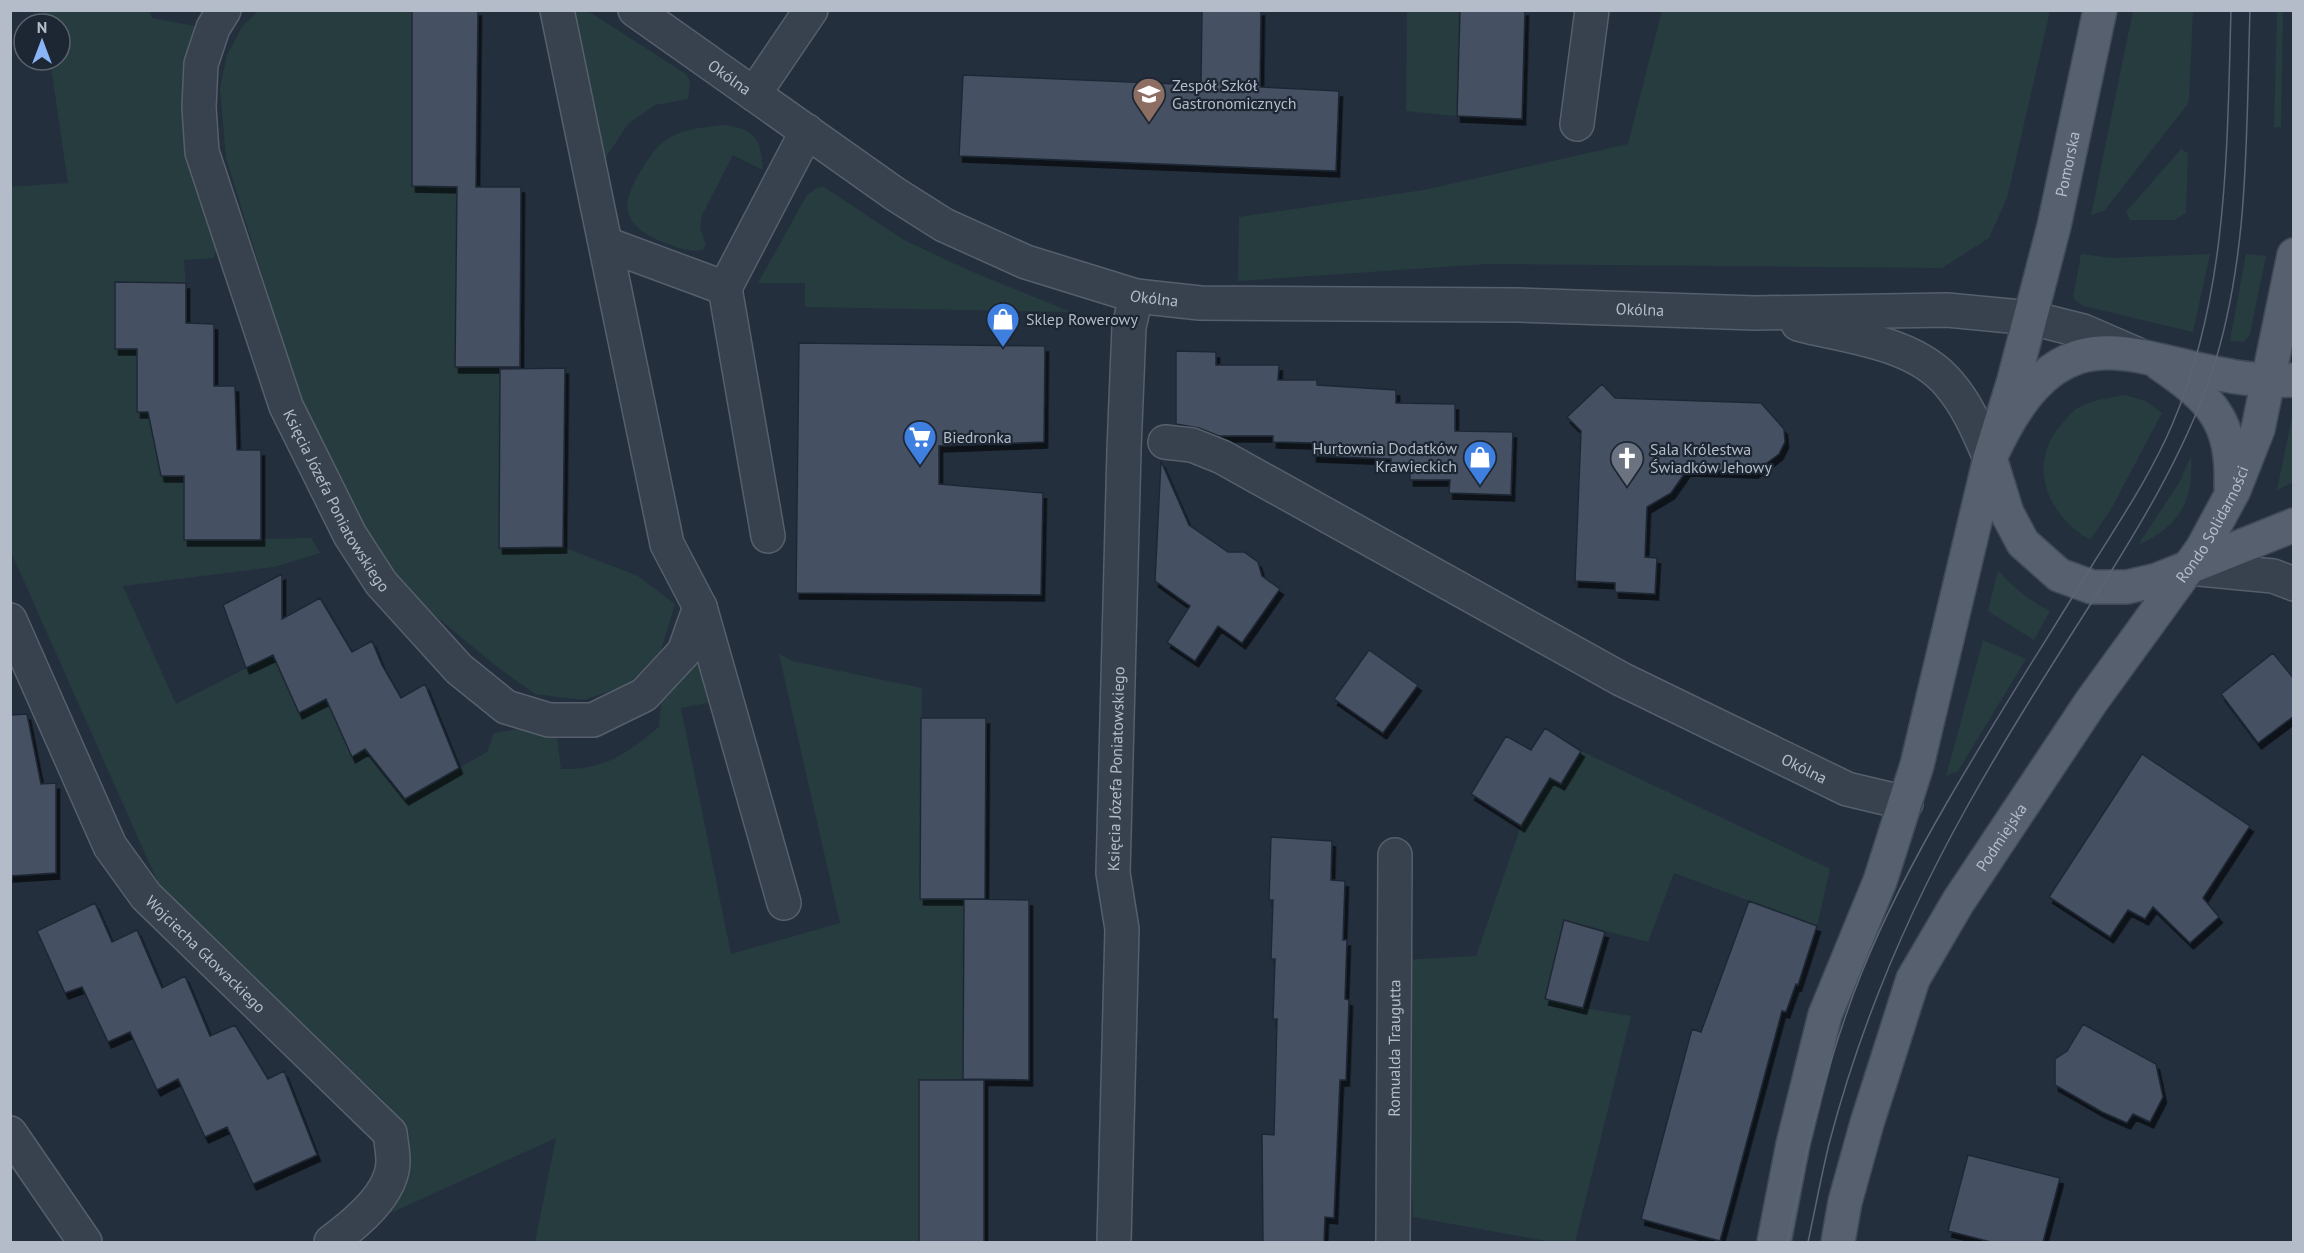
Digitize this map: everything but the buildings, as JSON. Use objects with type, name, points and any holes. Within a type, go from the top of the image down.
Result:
[{"type":"main road","name":"Pomorska","points":[[2031,318],[2072,147],[2100,10]]},
{"type":"main road","points":[[1990,458],[2019,404],[2050,371],[2078,357],[2105,352],[2136,354],[2247,379],[2281,381],[2294,255]]},
{"type":"main road","points":[[1774,1242],[1794,1144],[1825,1015],[1880,881],[1905,803],[1990,458],[2031,318]]},
{"type":"main road","points":[[2136,354],[2160,364],[2187,383],[2202,397],[2223,425],[2231,469],[2230,497]]},
{"type":"main road","name":"Rondo Solidarności","points":[[1990,458],[2014,530],[2035,556],[2059,575],[2081,584],[2113,589],[2140,585],[2189,568],[2230,497],[2281,381]]},
{"type":"main road","points":[[2189,568],[2294,525]]},
{"type":"main road","name":"Podmiejska","points":[[1838,1242],[1845,1202],[1867,1123],[1913,979],[1983,863],[2091,702],[2189,568]]},
{"type":"street","name":"Księcia Józefa Poniatowskiego","points":[[224,10],[213,28],[201,64],[199,107],[202,152],[286,406],[350,535],[381,583],[467,676],[506,707],[549,720],[593,720],[644,695],[684,652],[700,607]]},
{"type":"street","points":[[557,10],[667,544],[700,607],[784,903]]},
{"type":"street","name":"Okólna","points":[[635,10],[913,206],[971,239],[1056,273],[1136,296],[1211,303],[1518,305],[1755,313],[1947,310],[2031,318]]},
{"type":"street","points":[[754,94],[810,10]]},
{"type":"street","points":[[1577,124],[1592,10]]},
{"type":"street","points":[[768,536],[725,288],[807,131]]},
{"type":"street","points":[[606,244],[725,288]]},
{"type":"street","name":"Księcia Józefa Poniatowskiego","points":[[1114,1242],[1122,929],[1113,873],[1124,450],[1129,327],[1136,296]]},
{"type":"street","name":"Okólna","points":[[1755,313],[1900,350],[1918,360],[1949,382],[1975,425],[1990,458]]},
{"type":"street","points":[[2031,318],[2083,331],[2136,354]]},
{"type":"street","name":"Okólna","points":[[1165,442],[1192,445],[1222,457],[1622,679],[1847,789],[1905,803]]},
{"type":"street","points":[[2189,568],[2273,576],[2294,584]]},
{"type":"street","name":"Wojciecha Głowackiego","points":[[10,620],[110,846],[146,896],[390,1133],[393,1164],[382,1192],[350,1228],[331,1242]]},
{"type":"street","name":"Romualda Traugutta","points":[[1393,1242],[1395,855]]},
{"type":"street","points":[[10,1134],[85,1242]]},
{"type":"green space","points":[[574,10],[588,11],[686,74],[690,81],[688,99],[655,105],[628,124],[604,160]]},
{"type":"green space","points":[[1662,10],[2050,11],[2007,198],[1989,238],[1942,268],[1488,264],[1238,281],[1239,217],[1424,190],[1628,144]]},
{"type":"green space","points":[[149,11],[152,18],[195,26],[186,123],[218,245],[214,258],[184,260],[186,283],[115,282],[121,347],[114,349],[144,349],[137,412],[165,412],[160,474],[188,476],[190,537],[184,537],[184,540],[311,538],[320,553],[274,567],[123,586],[176,704],[274,654],[299,713],[327,699],[353,756],[378,741],[405,799],[487,752],[494,733],[517,729],[557,735],[561,769],[590,767],[614,758],[659,727],[662,694],[696,657],[708,666],[712,702],[681,708],[731,954],[840,923],[779,654],[792,661],[922,688],[920,898],[964,899],[963,1079],[919,1080],[919,1242],[535,1242],[556,1138],[386,1215],[408,1137],[387,1104],[159,885],[11,552],[10,187],[68,183],[52,72],[72,72],[72,12],[43,12]]},
{"type":"green space","points":[[258,11],[412,11],[412,186],[457,187],[455,367],[500,367],[499,547],[563,547],[638,576],[675,604],[661,650],[628,685],[583,700],[535,694],[496,666],[380,570],[303,408],[226,158],[220,89],[227,55],[242,27]]},
{"type":"green space","points":[[1407,11],[1460,11],[1457,116],[1406,111]]},
{"type":"green space","points":[[2133,11],[2193,11],[2189,98],[2187,105],[2104,211],[2091,215]]},
{"type":"green space","points":[[2277,11],[2283,11],[2281,127],[2274,127]]},
{"type":"green space","points":[[724,125],[743,129],[755,137],[761,150],[763,170],[733,155],[702,215],[700,229],[706,245],[703,250],[692,251],[678,248],[640,230],[629,215],[629,196],[633,184],[656,149],[676,134]]},
{"type":"green space","points":[[2181,149],[2188,153],[2186,213],[2174,220],[2130,220],[2126,212]]},
{"type":"green space","points":[[824,187],[904,240],[968,270],[1071,312],[805,307],[805,283],[758,283],[807,195],[817,188]]},
{"type":"green space","points":[[2081,254],[2112,258],[2210,254],[2193,332],[2083,306],[2073,298]]},
{"type":"green space","points":[[2246,254],[2266,256],[2250,334],[2244,342],[2230,341]]},
{"type":"green space","points":[[2125,395],[2146,401],[2162,413],[2110,511],[2090,540],[2063,518],[2054,504],[2047,489],[2044,474],[2045,458],[2050,442],[2060,426],[2074,411],[2093,401]]},
{"type":"green space","points":[[2293,413],[2293,482],[2277,490]]},
{"type":"green space","points":[[2191,456],[2190,486],[2181,510],[2164,529],[2138,545],[2179,483]]},
{"type":"green space","points":[[1998,570],[2022,593],[2050,611],[2034,640],[1988,611]]},
{"type":"green space","points":[[1983,640],[2026,659],[1958,771],[1946,776]]},
{"type":"green space","points":[[1581,751],[1830,869],[1817,926],[1674,873],[1648,942],[1564,920],[1545,999],[1631,1016],[1575,1242],[1552,1242],[1413,1217],[1404,960],[1476,956],[1521,826],[1550,778],[1561,784]]},
{"type":"tram line","points":[[1787,1242],[1810,1140],[1838,1038],[1881,927],[1914,862],[1967,769],[2146,477],[2172,425],[2190,376],[2204,325],[2221,221],[2228,116],[2231,10]]},
{"type":"tram line","points":[[1808,1242],[1826,1156],[1855,1056],[1888,970],[1925,886],[1982,780],[2125,550],[2157,493],[2186,436],[2211,375],[2224,331],[2233,286],[2244,194],[2250,10]]},
{"type":"place","name":"Zespół Szkół Gastronomicznych","points":[[1149,123]]},
{"type":"place","name":"Sklep Rowerowy","points":[[1003,348]]},
{"type":"place","name":"Biedronka","points":[[920,466]]},
{"type":"place","name":"Hurtownia Dodatków Krawieckich","points":[[1480,486]]},
{"type":"place","name":"Sala Królestwa Świadków Jehowy","points":[[1627,487]]}]
